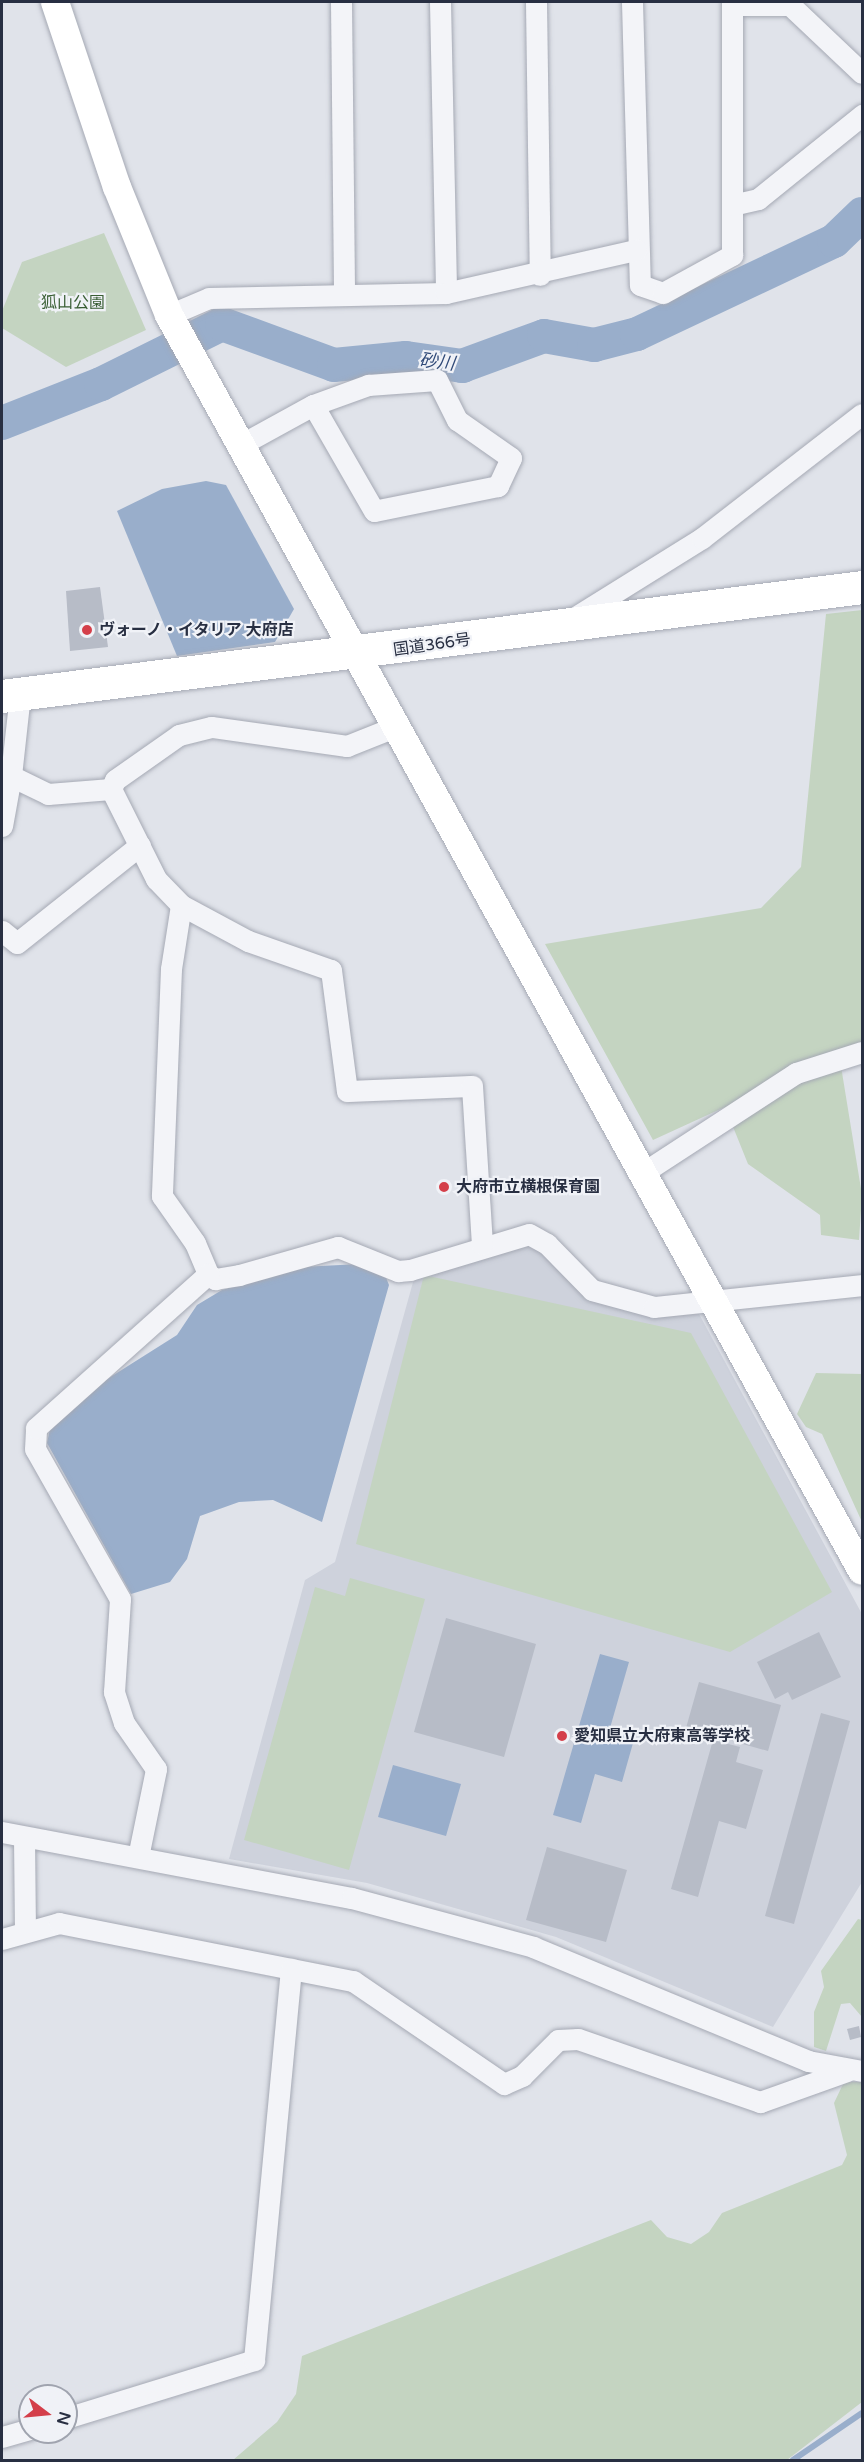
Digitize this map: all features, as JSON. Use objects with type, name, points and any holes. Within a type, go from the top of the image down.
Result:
[{"type":"highway","name":"国道366号","points":[[10,695],[361,655],[862,587]]},
{"type":"street","points":[[55,2],[117,187],[173,320],[361,655],[397,726],[710,1302],[862,1571]]},
{"type":"street","points":[[341,2],[344,294]]},
{"type":"street","points":[[440,2],[446,293]]},
{"type":"street","points":[[536,2],[540,275]]},
{"type":"street","points":[[632,2],[636,250],[640,285],[663,293],[732,255],[732,3],[790,5],[862,73]]},
{"type":"street","points":[[732,205],[758,199],[862,115]]},
{"type":"street","points":[[173,320],[209,298],[446,293],[540,275],[636,250]]},
{"type":"street","points":[[242,444],[313,405],[368,385],[437,380],[457,420],[511,458],[498,486],[375,511],[313,405]]},
{"type":"street","points":[[559,627],[702,538],[862,414]]},
{"type":"street","points":[[2,826],[11,776],[10,695]]},
{"type":"street","points":[[111,789],[115,780],[180,735],[211,728],[346,746],[397,726]]},
{"type":"street","points":[[11,776],[48,794],[111,789]]},
{"type":"street","points":[[111,789],[156,879],[181,905],[248,942],[331,970],[347,1091],[472,1086],[482,1245]]},
{"type":"street","points":[[2,931],[18,943],[140,845]]},
{"type":"street","points":[[181,905],[171,969],[162,1196],[195,1243],[208,1274],[215,1279],[239,1275],[338,1247],[398,1271],[410,1270],[482,1245],[529,1234],[547,1244],[596,1292],[654,1307],[862,1285]]},
{"type":"street","points":[[641,1174],[796,1073],[862,1052]]},
{"type":"street","points":[[138,1857],[156,1769],[124,1723],[114,1692],[120,1599],[35,1449],[36,1428],[208,1274]]},
{"type":"street","points":[[2,1832],[352,1898],[533,1947],[808,2061],[855,2071]]},
{"type":"street","points":[[24,1837],[25,1931]]},
{"type":"street","points":[[2,1939],[58,1923],[353,1981],[504,2084],[522,2076],[558,2040],[578,2039],[760,2102],[855,2071]]},
{"type":"street","points":[[78,2414],[254,2360],[291,1970]]},
{"type":"street","points":[[2,2438],[18,2433]]},
{"type":"shaded area","name":"愛知県立大府東高等学校","points":[[512,1242],[544,1250],[652,1316],[699,1314],[862,1614],[862,1882],[773,2027],[556,1937],[367,1883],[229,1859],[305,1580],[335,1562],[415,1275]]},
{"type":"green space","name":"狐山公園","points":[[104,233],[146,330],[66,367],[2,328],[2,311],[22,262]]},
{"type":"green space","points":[[862,610],[862,1049],[839,1054],[862,1195],[859,1240],[821,1235],[820,1215],[748,1164],[725,1107],[653,1140],[545,944],[761,908],[801,867],[826,614]]},
{"type":"green space","points":[[424,1275],[691,1333],[832,1592],[730,1652],[356,1544]]},
{"type":"green space","points":[[816,1373],[862,1374],[862,1522],[822,1434],[806,1427],[797,1414]]},
{"type":"green space","points":[[350,1578],[425,1599],[349,1870],[244,1840],[315,1587],[345,1596]]},
{"type":"green space","points":[[858,1919],[862,1920],[862,2017],[850,2003],[841,2004],[826,2051],[814,2047],[814,2012],[824,1987],[821,1971]]},
{"type":"green space","points":[[844,2082],[862,2082],[862,2402],[787,2460],[233,2460],[277,2422],[296,2394],[302,2356],[651,2220],[667,2237],[691,2244],[709,2232],[722,2213],[842,2165],[847,2155],[834,2103]]},
{"type":"water","points":[[206,481],[226,485],[294,609],[275,642],[177,656],[117,511],[162,489]]},
{"type":"water","points":[[360,1264],[385,1275],[389,1285],[322,1522],[273,1500],[239,1502],[200,1516],[187,1559],[170,1582],[131,1594],[47,1443],[50,1429],[101,1383],[177,1335],[197,1305],[222,1290],[301,1267]]},
{"type":"water","points":[[600,1654],[629,1662],[610,1728],[635,1736],[622,1782],[595,1774],[581,1823],[553,1815]]},
{"type":"water","points":[[393,1765],[461,1784],[446,1836],[378,1817]]},
{"type":"building","name":"ヴォーノ・イタリア 大府店","points":[[100,587],[108,647],[70,651],[66,591]]},
{"type":"building","points":[[446,1618],[536,1644],[504,1757],[414,1732]]},
{"type":"building","points":[[819,1632],[841,1677],[792,1700],[788,1692],[775,1699],[757,1662]]},
{"type":"building","points":[[699,1682],[781,1705],[768,1751],[686,1728]]},
{"type":"building","points":[[821,1713],[850,1721],[794,1924],[765,1916]]},
{"type":"building","points":[[713,1740],[740,1747],[736,1762],[763,1770],[746,1829],[719,1821],[698,1897],[671,1889]]},
{"type":"building","points":[[547,1847],[627,1870],[606,1942],[526,1920]]},
{"type":"building","points":[[859,2026],[861,2037],[850,2040],[847,2029]]},
{"type":"waterway","name":"砂川","points":[[2,423],[101,384],[222,324],[334,365],[406,358],[462,366],[544,336],[594,345],[637,334],[834,241],[862,214]]},
{"type":"waterway","points":[[793,2460],[862,2413]]},
{"type":"place","name":"ヴォーノ・イタリア 大府店","points":[[87,630]]},
{"type":"place","name":"大府市立横根保育園","points":[[444,1187]]},
{"type":"place","name":"愛知県立大府東高等学校","points":[[562,1736]]}]
